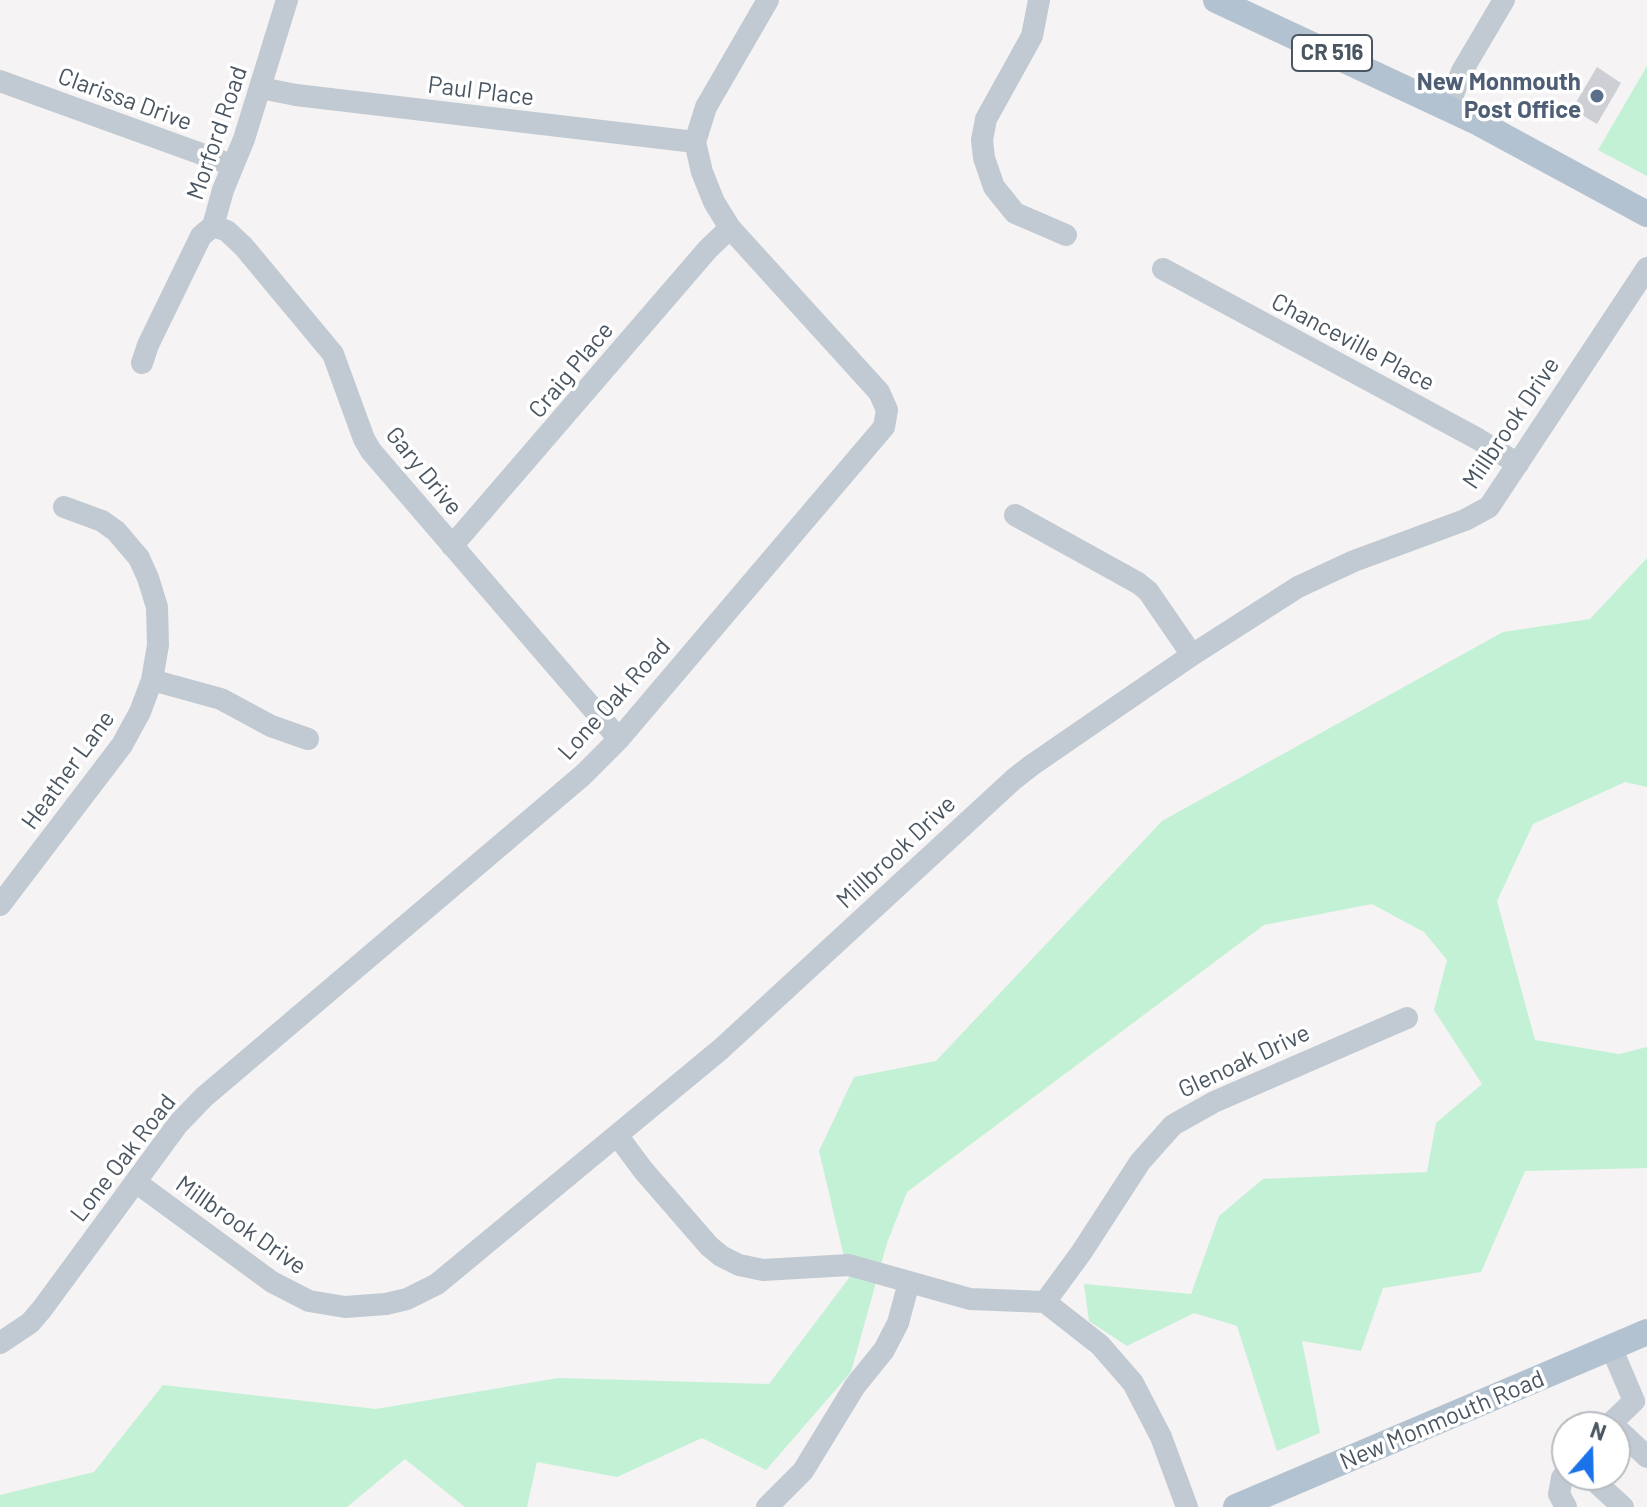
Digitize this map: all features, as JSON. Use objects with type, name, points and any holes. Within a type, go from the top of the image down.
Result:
[{"type":"main road","name":"CR 516","points":[[1216,0],[1448,108],[1647,214]]},
{"type":"main road","name":"New Monmouth Road","points":[[1236,1507],[1647,1332]]},
{"type":"street","name":"Morford Road","points":[[142,363],[201,236],[213,226],[261,88],[287,0]]},
{"type":"street","points":[[695,142],[712,93],[768,0]]},
{"type":"street","points":[[1039,0],[1032,36],[986,119],[982,140],[984,158],[994,187],[1015,213],[1066,235]]},
{"type":"street","points":[[1448,108],[1462,71],[1504,0]]},
{"type":"street","name":"Clarissa Drive","points":[[0,81],[232,165]]},
{"type":"street","name":"Paul Place","points":[[261,88],[296,95],[695,142]]},
{"type":"street","name":"Lone Oak Road","points":[[0,1343],[30,1323],[42,1309],[178,1124],[204,1097],[572,785],[619,739],[881,431],[887,420],[887,410],[879,392],[730,228],[709,192],[695,142]]},
{"type":"street","name":"Gary Drive","points":[[213,226],[227,231],[244,247],[333,354],[364,439],[619,739]]},
{"type":"street","name":"Craig Place","points":[[452,546],[708,249],[730,228]]},
{"type":"street","name":"Millbrook Drive","points":[[137,1183],[248,1266],[294,1295],[328,1306],[366,1307],[407,1299],[437,1284],[721,1049],[1014,779],[1192,655],[1323,573],[1479,514],[1489,507],[1647,268]]},
{"type":"street","name":"Chanceville Place","points":[[1163,269],[1478,439],[1518,464]]},
{"type":"street","name":"Heather Lane","points":[[0,905],[122,745],[140,712],[152,680],[159,633],[157,607],[139,558],[116,531],[102,521],[64,507]]},
{"type":"street","points":[[1015,515],[1138,583],[1148,591],[1192,655]]},
{"type":"street","points":[[152,680],[221,699],[271,726],[308,739]]},
{"type":"street","name":"Glenoak Drive","points":[[1045,1302],[1140,1162],[1173,1125],[1214,1102],[1407,1018]]},
{"type":"street","points":[[617,1135],[671,1202],[721,1256],[739,1265],[763,1270],[849,1265],[970,1299],[1045,1302],[1100,1345],[1133,1383],[1161,1437],[1187,1507]]},
{"type":"street","points":[[767,1507],[803,1471],[855,1386],[884,1350],[898,1323],[909,1282]]},
{"type":"street","points":[[1611,1347],[1640,1407]]},
{"type":"street","points":[[1631,1444],[1647,1457]]},
{"type":"street","points":[[1606,1491],[1623,1507]]},
{"type":"green space","points":[[1647,66],[1647,176],[1598,150]]},
{"type":"green space","points":[[1647,558],[1647,787],[1625,782],[1533,824],[1497,901],[1535,1040],[1619,1054],[1647,1047],[1647,1168],[1525,1171],[1481,1272],[1383,1288],[1361,1351],[1302,1341],[1320,1433],[1277,1451],[1237,1326],[1194,1313],[1127,1346],[1089,1321],[1084,1284],[1191,1294],[1219,1216],[1263,1179],[1427,1172],[1436,1123],[1482,1084],[1434,1010],[1447,960],[1424,932],[1372,904],[1264,925],[907,1192],[887,1243],[851,1372],[766,1470],[702,1438],[617,1477],[537,1462],[527,1507],[465,1507],[405,1459],[347,1507],[0,1507],[0,1495],[94,1472],[163,1385],[376,1409],[558,1378],[769,1384],[849,1278],[819,1151],[854,1077],[936,1061],[1162,821],[1503,632],[1590,619]]},
{"type":"building","name":"New Monmouth Post Office","points":[[1597,67],[1621,83],[1597,124],[1572,109]]},
{"type":"place","name":"New Monmouth Post Office","points":[[1597,96]]}]
